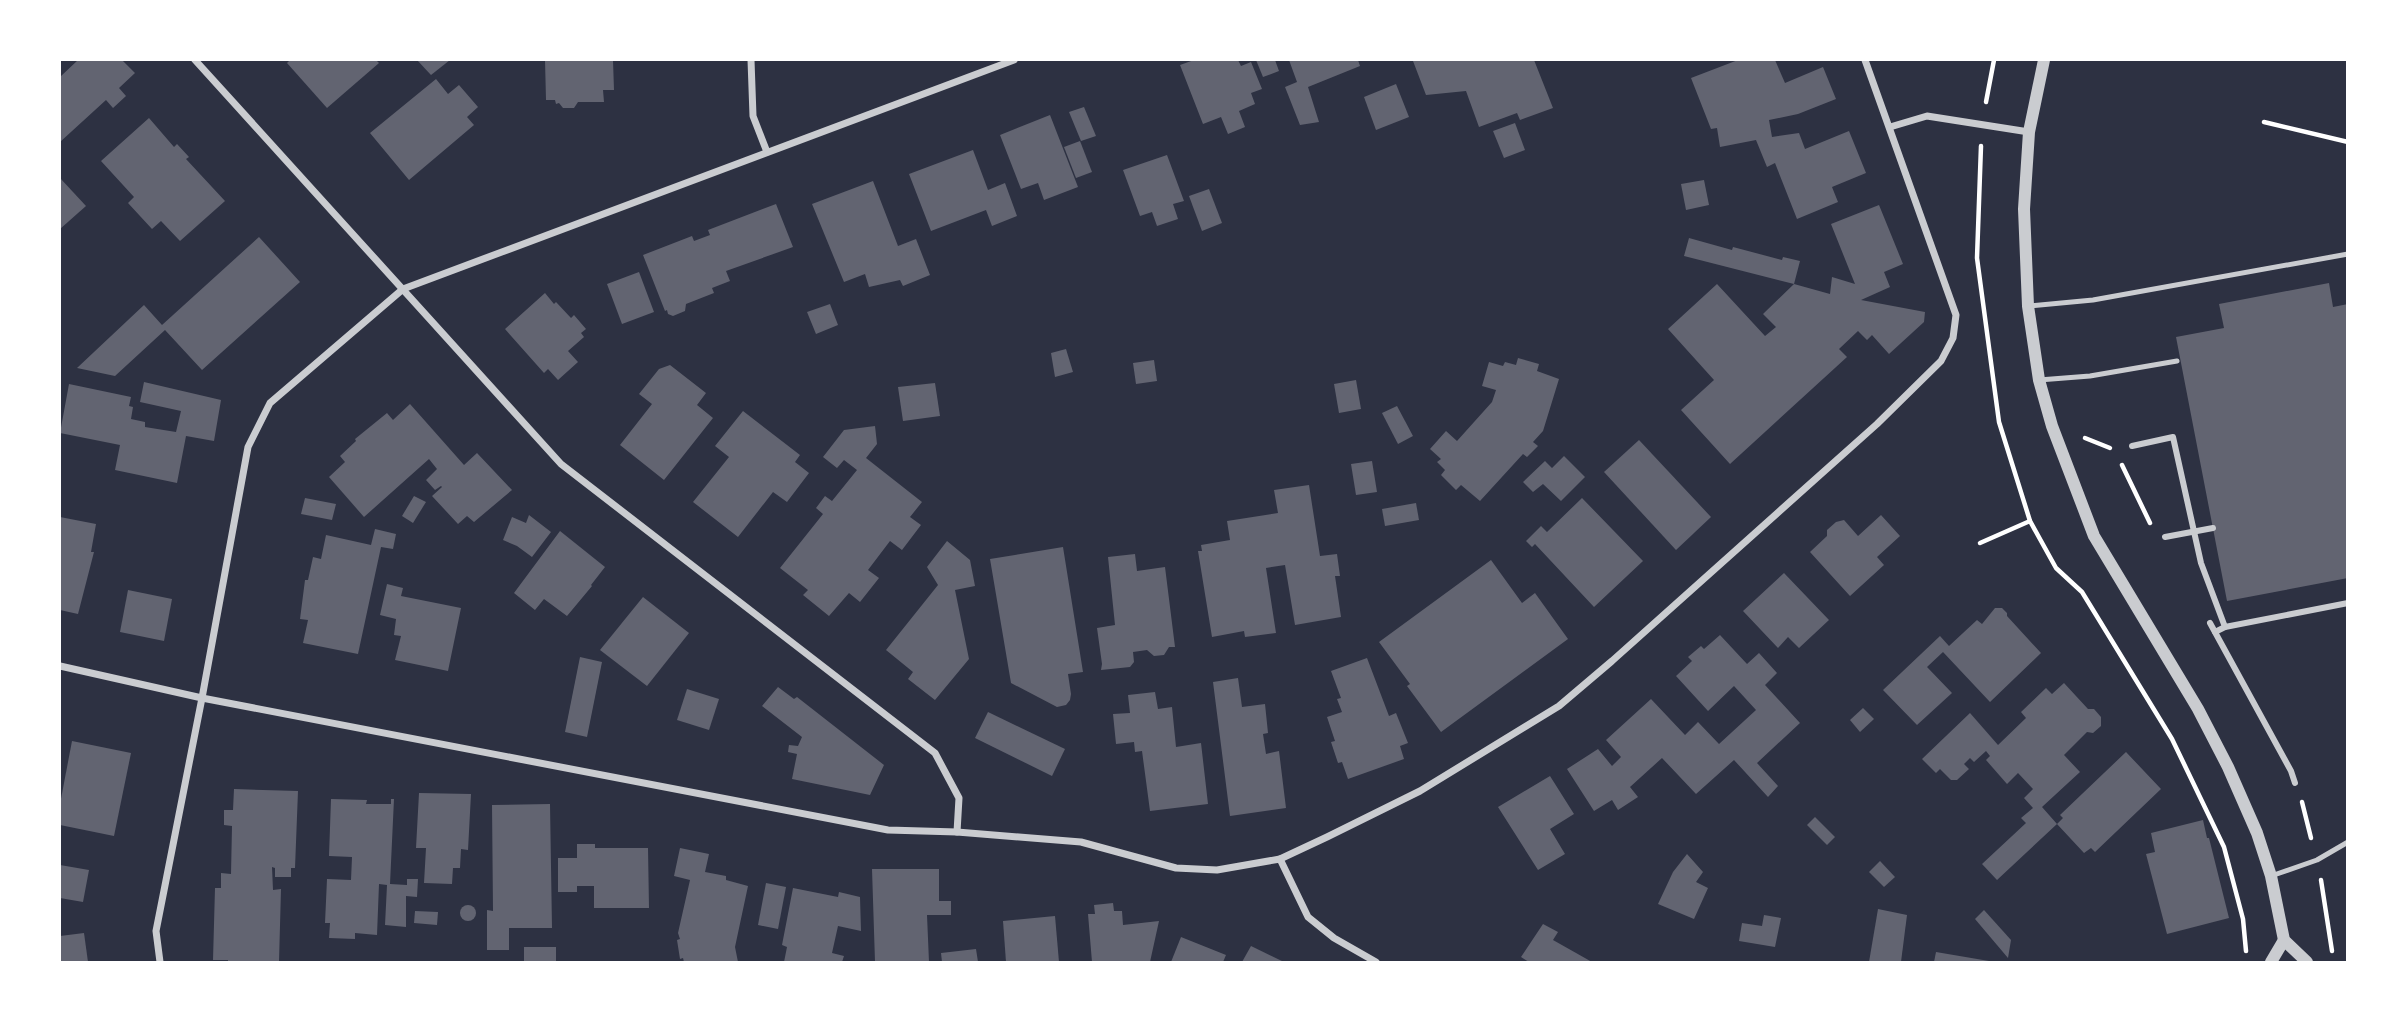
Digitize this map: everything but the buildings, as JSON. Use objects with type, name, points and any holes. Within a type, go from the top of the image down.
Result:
[{"type":"street","points":[[195,60],[561,464],[935,753],[959,798],[957,832]]},
{"type":"street","points":[[751,60],[753,117],[766,152]]},
{"type":"street","points":[[160,962],[156,931],[248,447],[270,403],[403,289],[1014,60]]},
{"type":"street","points":[[60,666],[202,698],[888,830],[957,832],[1081,842],[1176,868],[1217,870],[1280,859],[1420,791],[1559,706],[1877,424],[1941,361],[1953,338],[1956,315],[1865,60]]},
{"type":"street","points":[[2044,60],[2029,132],[2024,209],[2028,306],[2039,380],[2052,426],[2094,536],[2197,709],[2228,767],[2257,833],[2271,876],[2284,940],[2307,962]]},
{"type":"street","points":[[1890,127],[1927,116],[2029,132]]},
{"type":"street","points":[[2132,446],[2173,437],[2201,563],[2225,627]]},
{"type":"street","points":[[2165,537],[2213,528]]},
{"type":"street","points":[[2215,632],[2225,627],[2347,603]]},
{"type":"street","points":[[2210,623],[2295,783]]},
{"type":"street","points":[[1280,859],[1308,917],[1334,938],[1376,962]]},
{"type":"street","points":[[2271,962],[2284,940]]},
{"type":"lane","points":[[2028,306],[2093,300],[2347,254]]},
{"type":"lane","points":[[2039,380],[2090,376],[2177,360]]},
{"type":"lane","points":[[2271,876],[2317,860],[2347,842]]},
{"type":"path","points":[[1982,124],[1994,60]]},
{"type":"path","points":[[2264,122],[2347,142]]},
{"type":"path","points":[[1980,543],[2031,521]]},
{"type":"path","points":[[2295,783],[2317,860],[2334,962]]}]
